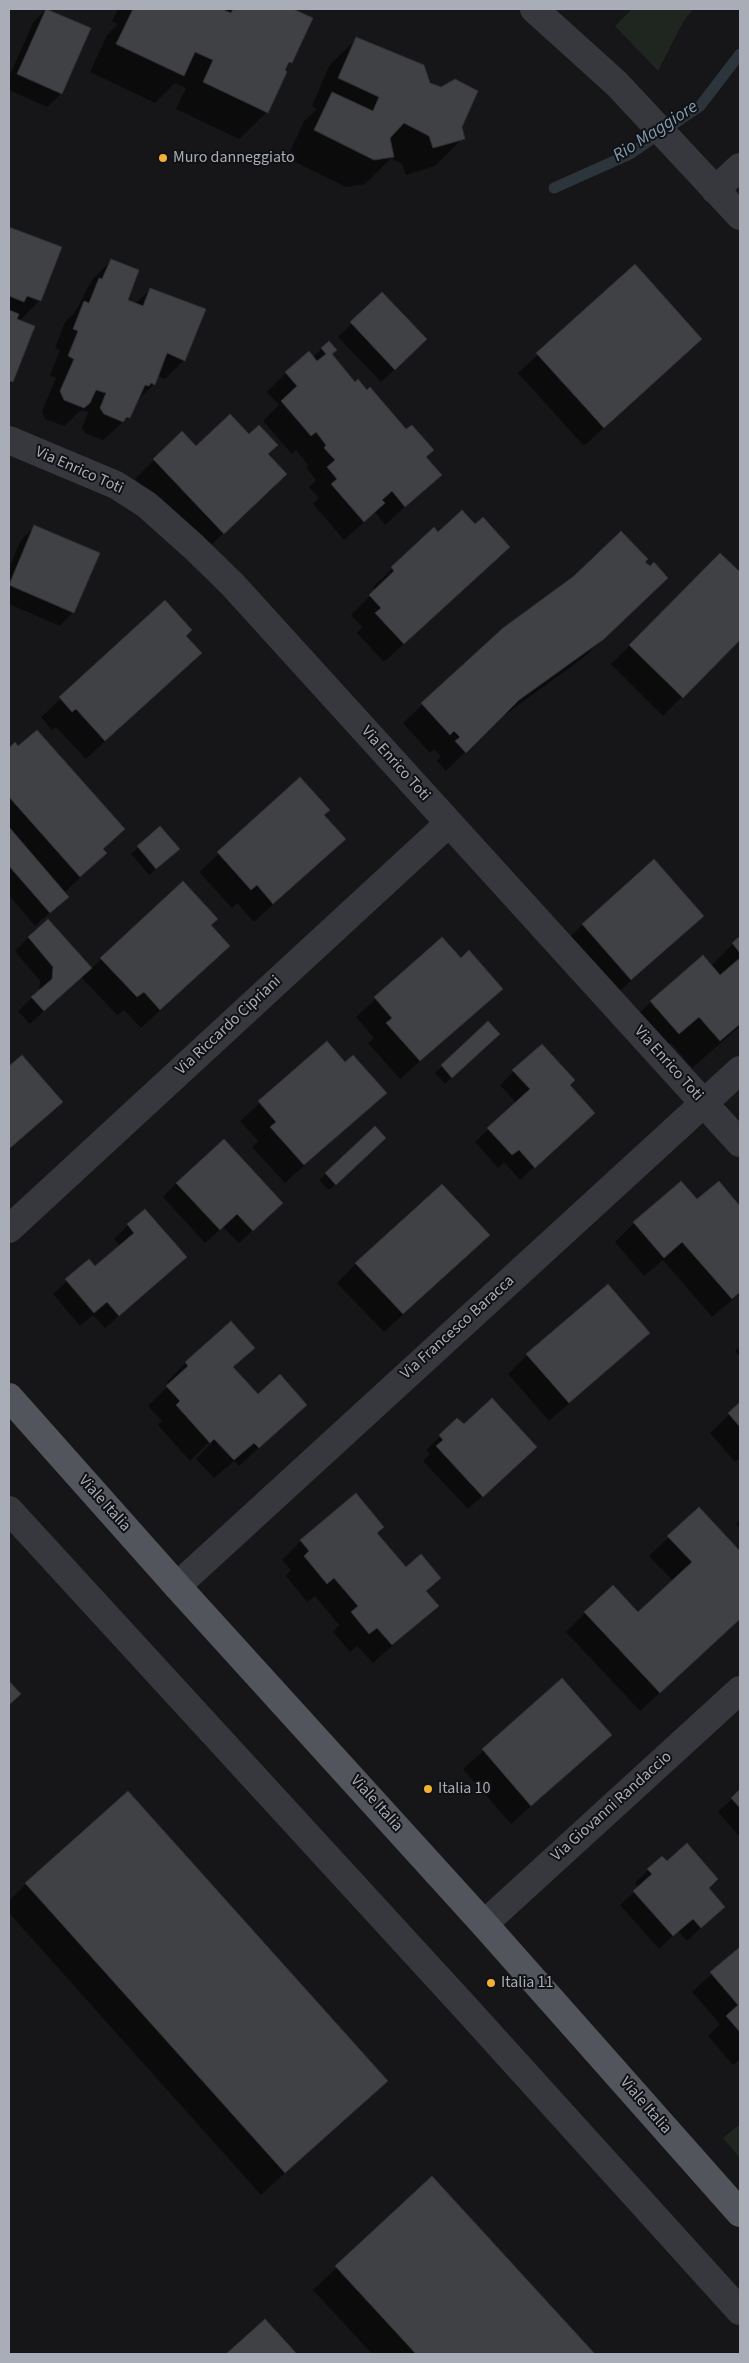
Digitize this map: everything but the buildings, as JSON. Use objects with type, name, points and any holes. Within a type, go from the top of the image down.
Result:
[{"type":"main road","name":"Viale Italia","points":[[9,1398],[484,1924],[740,2213]]},
{"type":"street","points":[[534,9],[628,95],[740,216]]},
{"type":"street","points":[[701,176],[740,167]]},
{"type":"street","name":"Via Enrico Toti","points":[[9,440],[116,485],[147,505],[232,584],[740,1143]]},
{"type":"street","name":"Via Riccardo Cipriani","points":[[9,1229],[449,824]]},
{"type":"street","name":"Via Francesco Baracca","points":[[177,1586],[740,1070]]},
{"type":"street","points":[[9,1510],[457,1998],[740,2311]]},
{"type":"street","name":"Via Giovanni Randaccio","points":[[484,1924],[740,1690]]},
{"type":"shaded area","points":[[632,9],[693,9],[683,22],[658,71],[615,26]]},
{"type":"shaded area","points":[[740,2124],[740,2158],[723,2138]]},
{"type":"waterway","name":"Rio Maggiore","points":[[554,188],[630,154],[700,106],[740,54]]},
{"type":"place","name":"Muro danneggiato","points":[[163,158]]},
{"type":"place","name":"Italia 10","points":[[428,1789]]},
{"type":"place","name":"Italia 11","points":[[491,1983]]}]
